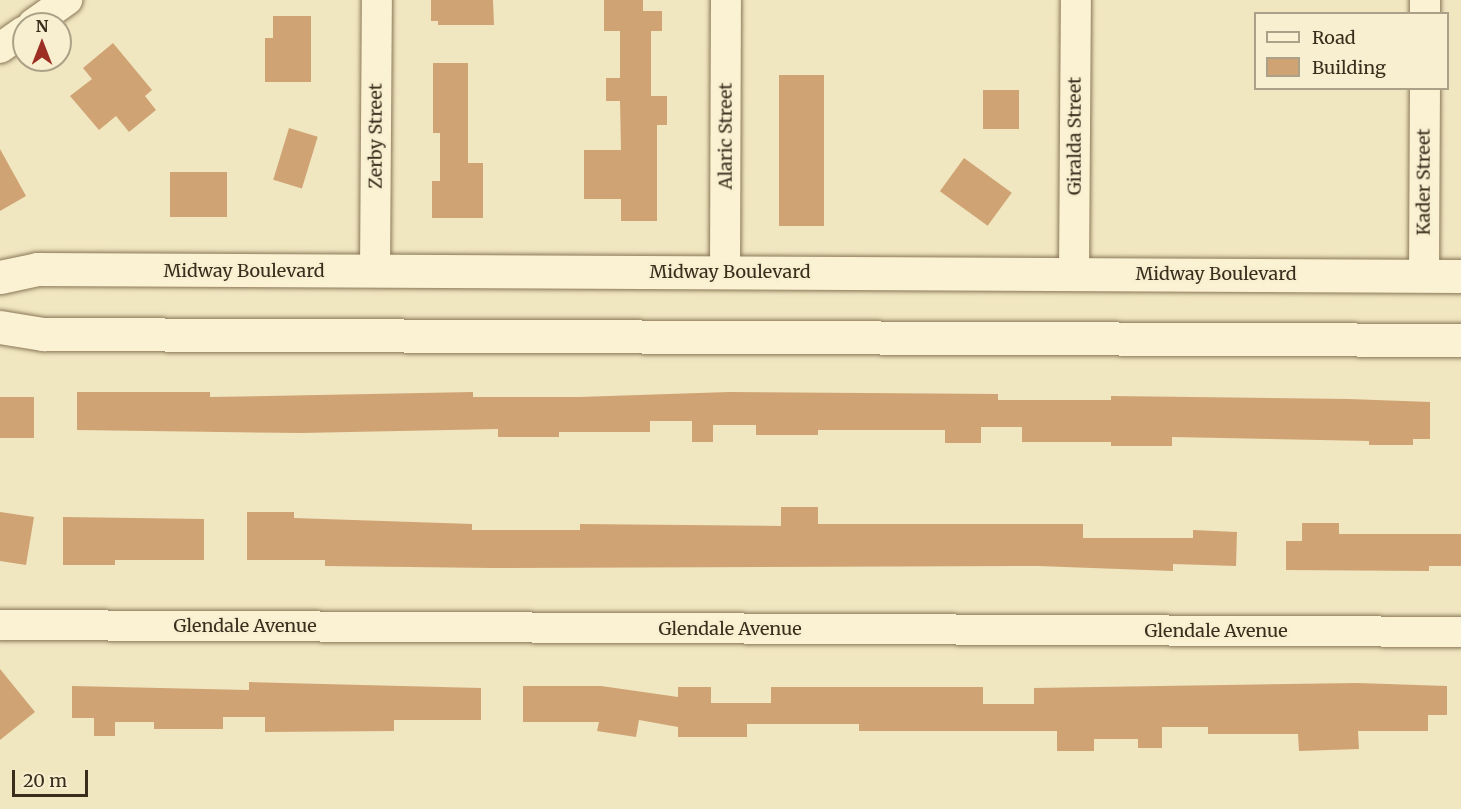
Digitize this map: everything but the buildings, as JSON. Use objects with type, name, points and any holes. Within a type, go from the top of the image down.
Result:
[{"type":"street","points":[[50,12],[67,0]]},
{"type":"street","name":"Zerby Street","points":[[375,272],[377,0]]},
{"type":"street","name":"Alaric Street","points":[[725,272],[726,0]]},
{"type":"street","name":"Giralda Street","points":[[1074,273],[1076,0]]},
{"type":"street","name":"Kader Street","points":[[1424,276],[1425,90]]},
{"type":"street","name":"Midway Boulevard","points":[[0,277],[37,269],[1461,276]]},
{"type":"street","points":[[0,327],[55,334],[1461,340]]},
{"type":"street","name":"Glendale Avenue","points":[[0,625],[1461,632]]}]
